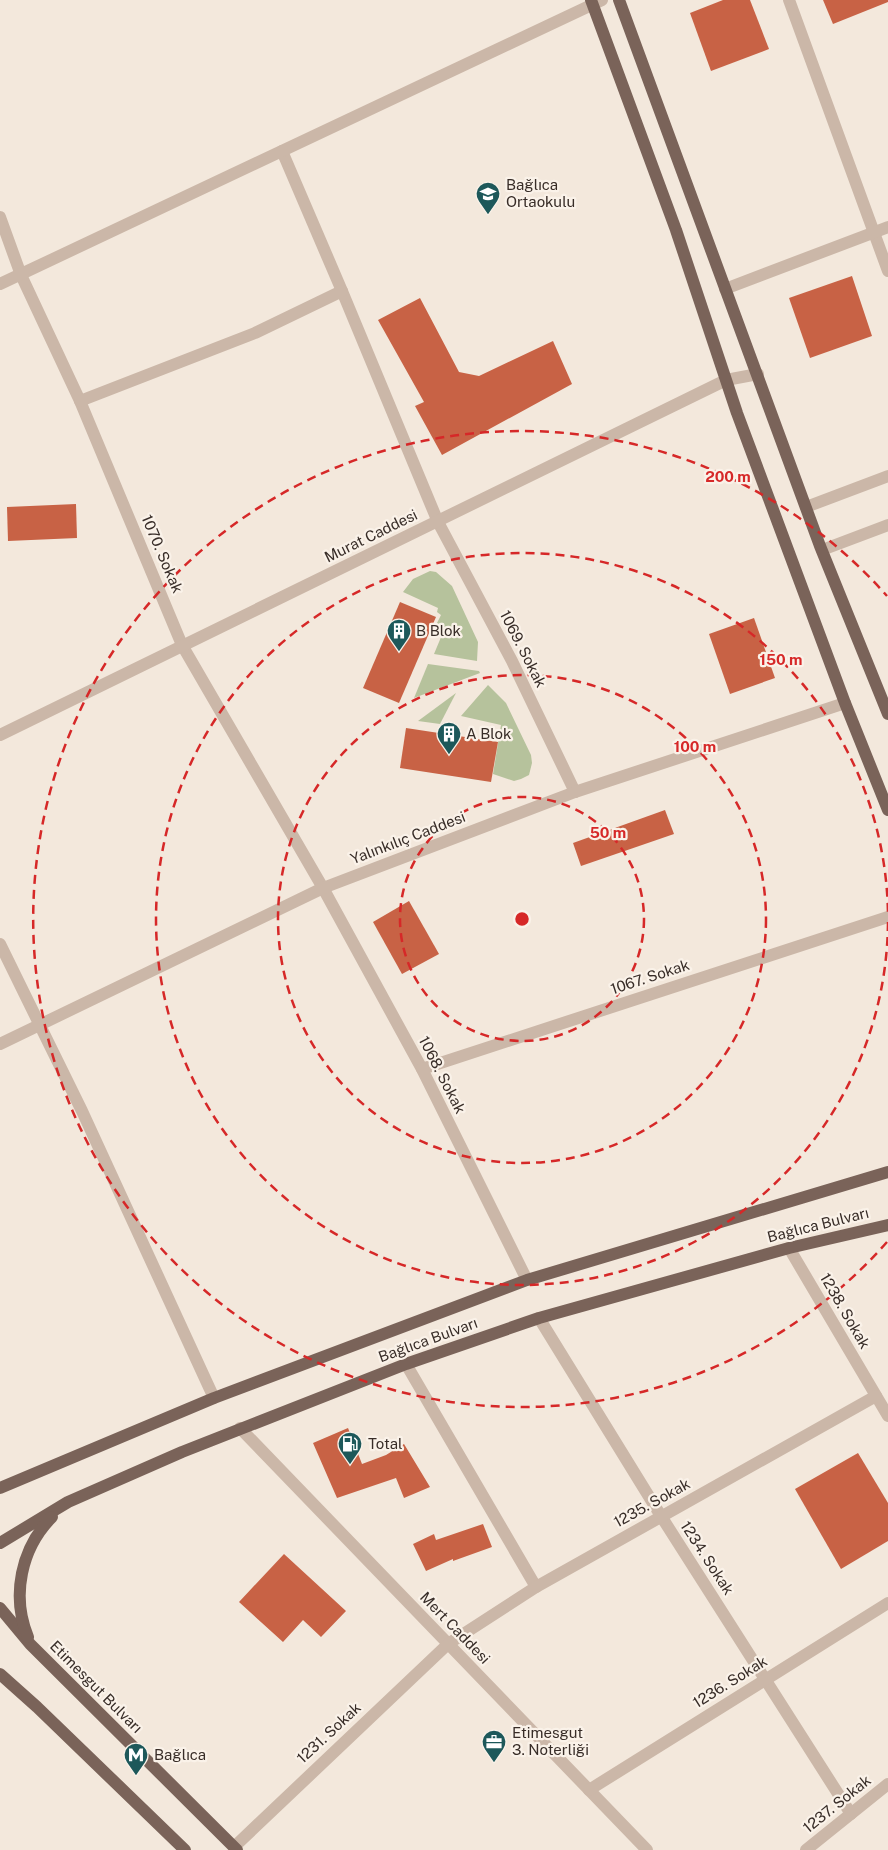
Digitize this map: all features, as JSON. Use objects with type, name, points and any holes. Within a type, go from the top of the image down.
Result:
[{"type":"main road","points":[[619,0],[822,550],[888,714]]},
{"type":"main road","points":[[595,1],[676,230],[726,380],[844,703],[888,810]]},
{"type":"main road","name":"Bağlıca Bulvarı","points":[[0,1488],[214,1398],[527,1280],[888,1172]]},
{"type":"main road","name":"Bağlıca Bulvarı","points":[[0,1543],[68,1502],[240,1428],[406,1364],[539,1318],[790,1248],[888,1225]]},
{"type":"main road","points":[[30,1644],[25,1631],[20,1603],[21,1575],[25,1560],[38,1534],[57,1511],[68,1502]]},
{"type":"main road","name":"Etimesgut Bulvarı","points":[[0,1608],[30,1644],[235,1848]]},
{"type":"main road","points":[[0,1674],[37,1707],[185,1850]]},
{"type":"street","points":[[789,0],[888,271]]},
{"type":"street","points":[[0,284],[595,1]]},
{"type":"street","name":"1069. Sokak","points":[[282,151],[438,522],[512,661],[575,792]]},
{"type":"street","name":"1070. Sokak","points":[[0,217],[21,275],[80,401],[182,645],[323,888]]},
{"type":"street","points":[[725,289],[888,227]]},
{"type":"street","points":[[80,401],[255,333],[342,291]]},
{"type":"street","name":"Murat Caddesi","points":[[0,736],[182,645],[438,522],[726,380],[758,374]]},
{"type":"street","points":[[806,507],[888,476]]},
{"type":"street","points":[[822,550],[888,525]]},
{"type":"street","name":"Yalınkılıç Caddesi","points":[[0,1044],[323,888],[575,792],[844,703]]},
{"type":"street","name":"1068. Sokak","points":[[323,888],[422,1069],[527,1280]]},
{"type":"street","name":"1067. Sokak","points":[[422,1069],[888,917]]},
{"type":"street","points":[[0,944],[82,1111],[214,1398]]},
{"type":"street","name":"1238. Sokak","points":[[790,1248],[888,1416]]},
{"type":"street","name":"1234. Sokak","points":[[539,1318],[661,1516],[851,1814]]},
{"type":"street","points":[[406,1364],[536,1587]]},
{"type":"street","name":"1235. Sokak","points":[[448,1644],[536,1587],[876,1396]]},
{"type":"street","name":"Mert Caddesi","points":[[240,1428],[648,1850]]},
{"type":"street","name":"1236. Sokak","points":[[589,1790],[888,1603]]},
{"type":"street","name":"1231. Sokak","points":[[235,1848],[448,1644]]},
{"type":"street","name":"1237. Sokak","points":[[806,1850],[888,1784]]},
{"type":"green space","points":[[430,571],[436,572],[452,586],[478,642],[477,661],[434,654],[444,630],[436,625],[441,615],[437,612],[438,608],[403,592],[413,579]]},
{"type":"green space","points":[[428,664],[479,671],[480,673],[414,698]]},
{"type":"green space","points":[[488,685],[506,703],[531,755],[532,763],[529,775],[521,779],[514,781],[493,774],[501,725],[461,716]]},
{"type":"green space","points":[[456,693],[440,724],[418,721]]},
{"type":"building","points":[[723,0],[750,0],[769,49],[711,71],[690,13]]},
{"type":"building","points":[[823,0],[888,0],[888,2],[833,24]]},
{"type":"building","points":[[852,276],[872,336],[810,358],[789,298]]},
{"type":"building","points":[[420,298],[459,372],[479,376],[553,341],[572,384],[442,455],[415,406],[424,402],[378,320]]},
{"type":"building","points":[[76,504],[77,538],[8,541],[7,507]]},
{"type":"building","name":"B Blok","points":[[400,602],[436,617],[399,703],[363,688]]},
{"type":"building","points":[[754,618],[775,678],[730,694],[709,634]]},
{"type":"building","name":"A Blok","points":[[406,728],[498,742],[491,782],[400,768]]},
{"type":"building","points":[[665,810],[674,834],[581,866],[573,843]]},
{"type":"building","points":[[409,901],[439,954],[402,974],[373,922]]},
{"type":"building","points":[[348,1428],[362,1464],[386,1455],[404,1444],[430,1487],[404,1498],[396,1478],[337,1498],[313,1443]]},
{"type":"building","points":[[858,1453],[888,1503],[888,1541],[841,1569],[795,1489]]},
{"type":"building","points":[[483,1524],[492,1547],[453,1561],[453,1559],[426,1571],[413,1544],[434,1534],[436,1540]]},
{"type":"building","points":[[284,1554],[346,1611],[321,1637],[303,1620],[283,1642],[239,1602]]},
{"type":"place","name":"Bağlıca Ortaokulu","points":[[488,215]]},
{"type":"place","name":"B Blok","points":[[399,652]]},
{"type":"place","name":"A Blok","points":[[449,755]]},
{"type":"place","name":"Total","points":[[350,1465]]},
{"type":"place","name":"Etimesgut 3. Noterliği","points":[[494,1763]]},
{"type":"place","name":"Bağlıca","points":[[136,1776]]}]
